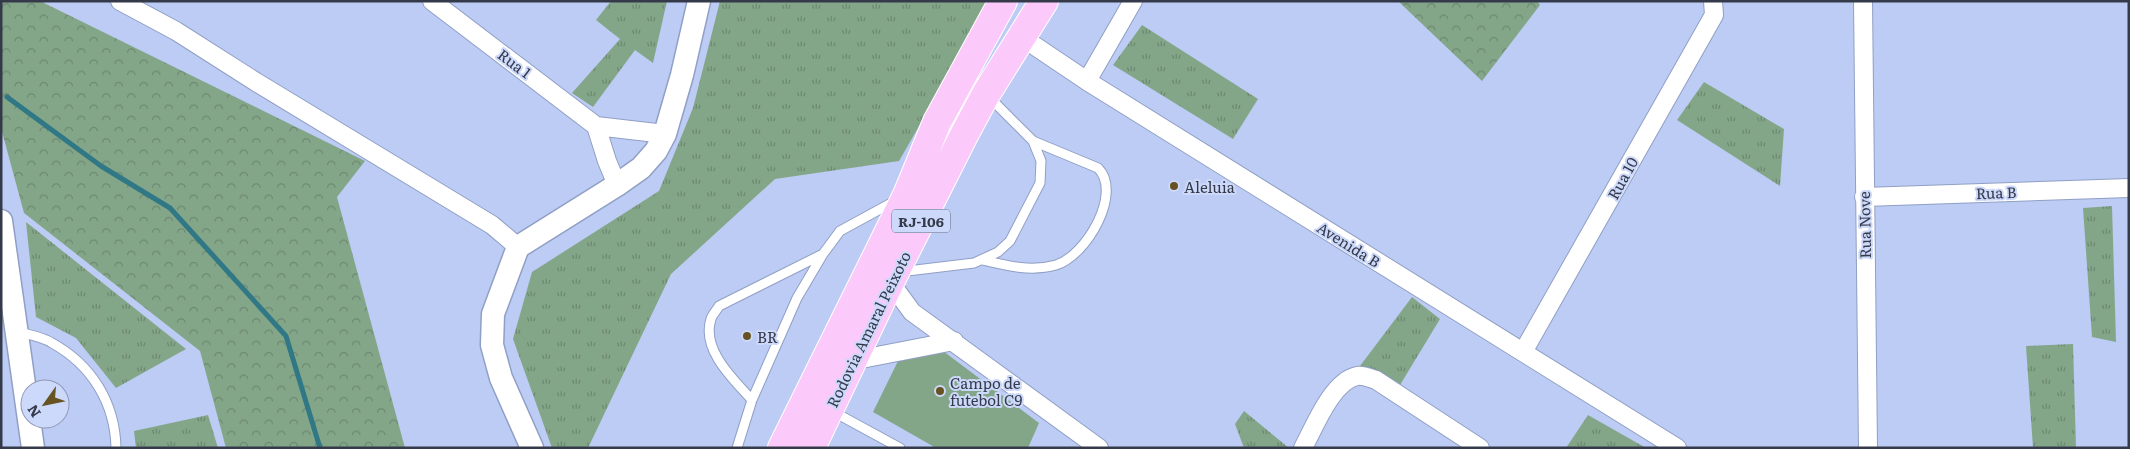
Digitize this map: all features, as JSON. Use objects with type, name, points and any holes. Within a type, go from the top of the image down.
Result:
[{"type":"highway","name":"Rodovia Amaral Peixoto","points":[[782,448],[907,195],[937,122],[1003,1]]},
{"type":"highway","name":"Rodovia Amaral Peixoto","points":[[811,448],[892,277],[986,94],[1023,38],[1044,1]]},
{"type":"street","points":[[120,1],[176,31],[492,225],[518,246]]},
{"type":"street","name":"Rua 1","points":[[432,1],[596,126]]},
{"type":"street","points":[[532,448],[501,378],[492,345],[493,314],[518,246],[617,185],[641,168],[656,151],[665,134],[682,75],[699,1]]},
{"type":"street","points":[[1086,81],[1133,1]]},
{"type":"street","name":"Rua 10","points":[[1524,352],[1714,15],[1713,1]]},
{"type":"street","name":"Rua Nove","points":[[1863,1],[1868,448]]},
{"type":"street","name":"Avenida B","points":[[1023,38],[1086,81],[1677,448]]},
{"type":"street","points":[[617,185],[607,162],[596,126],[665,134]]},
{"type":"street","name":"Rua B","points":[[1864,197],[2129,188]]},
{"type":"street","points":[[1,221],[9,330],[33,448]]},
{"type":"street","points":[[892,277],[912,312],[1099,448]]},
{"type":"street","points":[[851,361],[954,341]]},
{"type":"street","points":[[1303,448],[1334,391],[1344,382],[1355,376],[1364,376],[1376,380],[1480,448]]},
{"type":"lane","points":[[892,277],[983,260],[1018,268],[1042,268],[1058,264],[1071,257],[1090,236],[1105,204],[1107,183],[1104,174],[1098,168],[1033,141],[986,94]]},
{"type":"lane","points":[[983,260],[1010,241],[1040,183],[1041,161],[1033,141]]},
{"type":"lane","points":[[736,448],[752,400],[797,298],[823,254],[840,232],[907,195]]},
{"type":"lane","points":[[752,400],[723,368],[710,339],[711,319],[719,306],[823,254]]},
{"type":"lane","points":[[9,330],[52,342],[81,363],[103,392],[116,426],[116,448]]},
{"type":"lane","points":[[829,409],[900,448]]},
{"type":"green space","points":[[1,1],[40,1],[365,161],[337,197],[405,448],[226,448],[200,351],[24,213],[1,128]]},
{"type":"green space","points":[[611,1],[667,1],[653,63],[635,50],[593,107],[572,93],[620,39],[596,20]]},
{"type":"green space","points":[[720,1],[991,1],[899,161],[775,179],[671,274],[588,448],[552,448],[513,339],[532,272],[659,191],[693,108]]},
{"type":"green space","points":[[1398,1],[1537,1],[1540,5],[1482,81]]},
{"type":"green space","points":[[1142,25],[1258,99],[1233,139],[1113,65]]},
{"type":"green space","points":[[1704,82],[1784,129],[1780,186],[1677,120]]},
{"type":"green space","points":[[2112,206],[2116,342],[2092,337],[2083,208]]},
{"type":"green space","points":[[26,222],[186,349],[116,388],[76,338],[36,317]]},
{"type":"green space","points":[[1412,297],[1440,319],[1400,385],[1360,366]]},
{"type":"green space","points":[[2073,344],[2076,448],[2033,448],[2026,346]]},
{"type":"green space","name":"Campo de futebol C9","points":[[943,351],[1039,423],[1028,448],[936,448],[873,412],[899,359]]},
{"type":"green space","points":[[1244,411],[1289,448],[1244,448],[1235,424]]},
{"type":"green space","points":[[208,415],[218,448],[136,448],[134,431]]},
{"type":"green space","points":[[1588,415],[1646,448],[1566,448]]},
{"type":"waterway","points":[[7,97],[101,166],[170,208],[286,336],[320,448]]},
{"type":"place","name":"Aleluia","points":[[1174,186]]},
{"type":"place","name":"BR","points":[[747,336]]},
{"type":"place","name":"Campo de futebol C9","points":[[940,391]]}]
